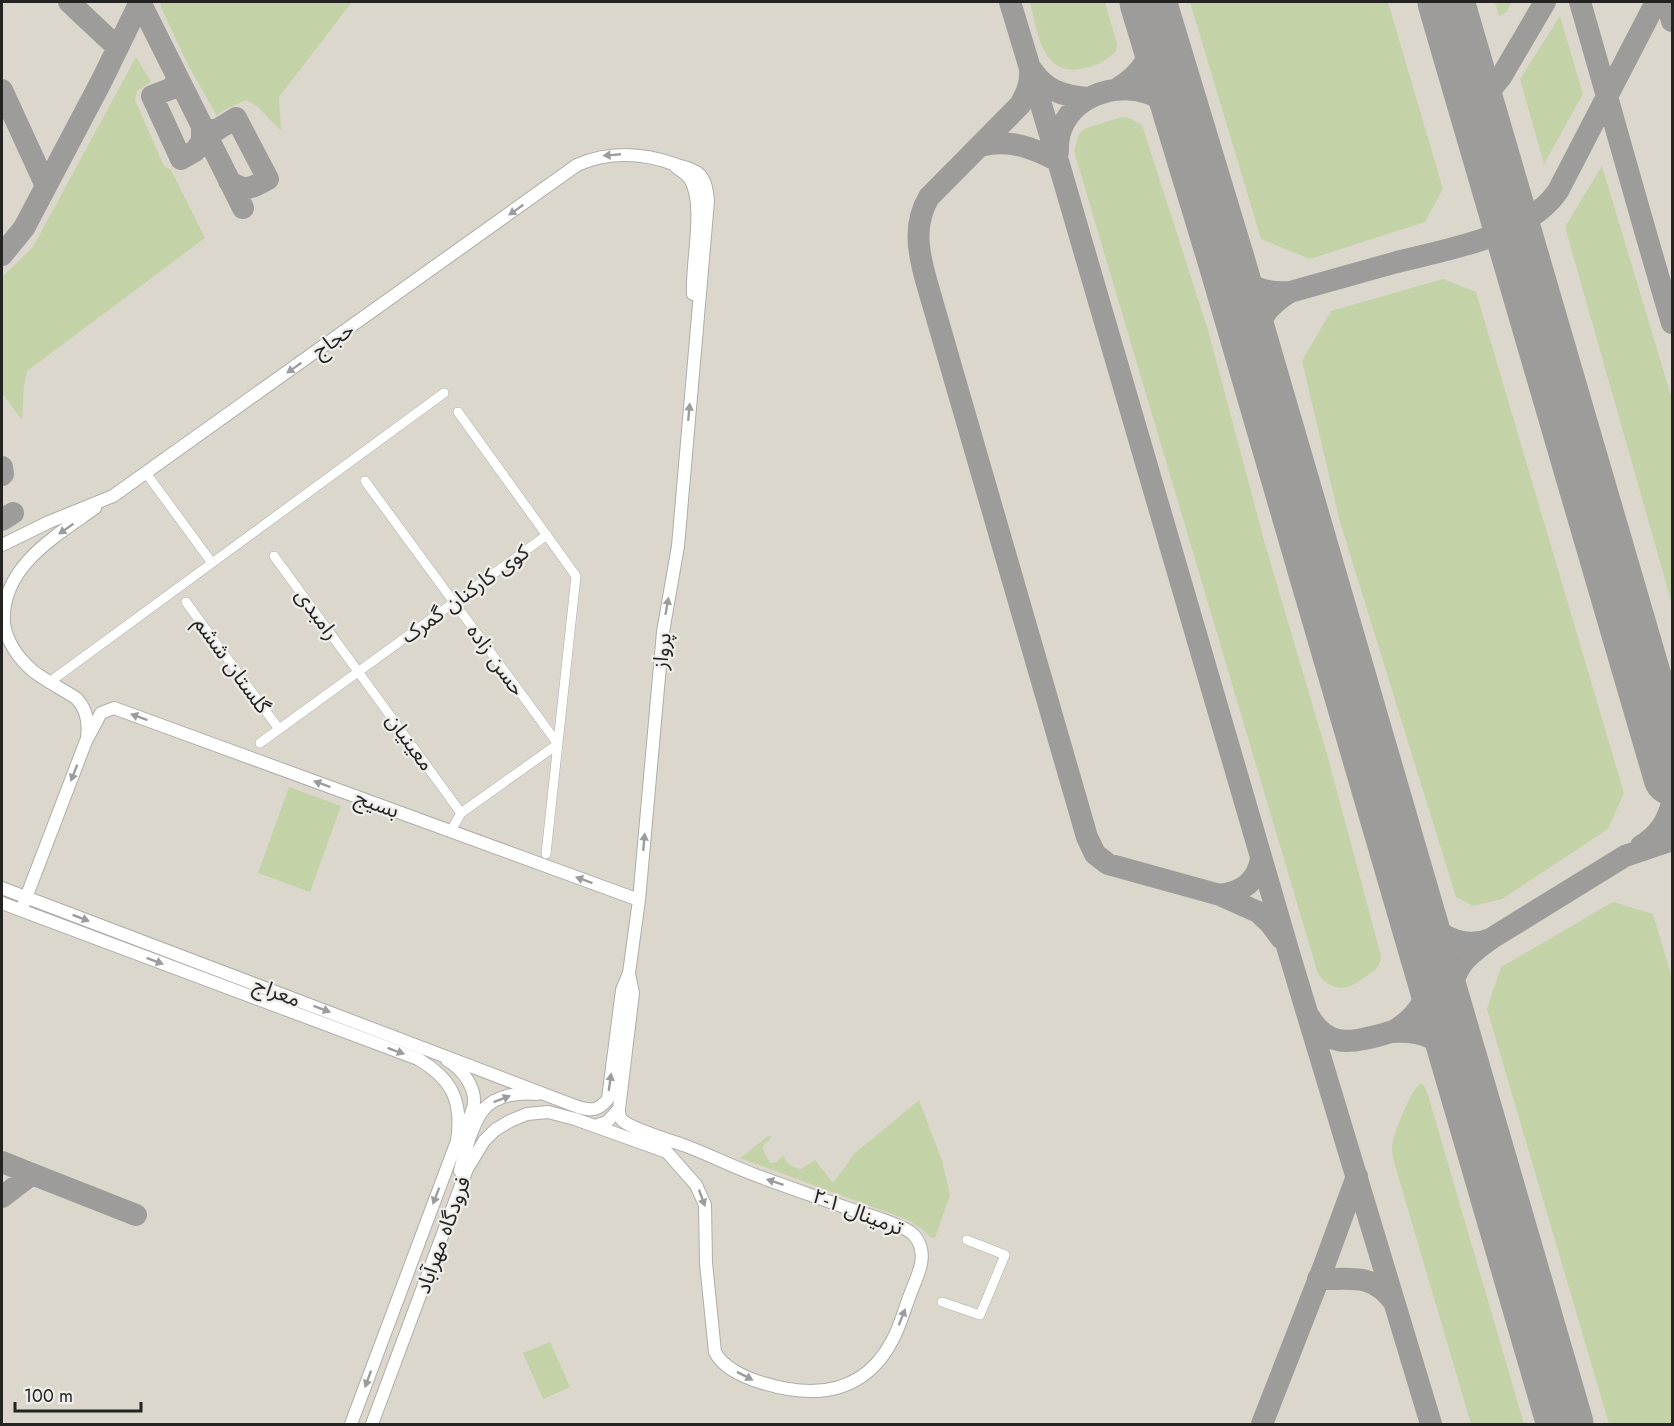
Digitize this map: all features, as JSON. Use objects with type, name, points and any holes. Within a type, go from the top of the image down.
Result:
[{"type":"main road","name":"حجاج","points":[[2,545],[49,522],[113,496],[577,165],[616,154],[665,160]]},
{"type":"main road","name":"پرواز","points":[[553,1097],[590,1110],[601,1107],[608,1099],[622,990],[629,973],[639,900],[663,633],[678,546],[708,201],[703,179],[693,170],[665,160]]},
{"type":"main road","points":[[22,910],[86,741],[89,726],[81,703],[32,670],[10,642],[2,616],[6,591],[15,574],[28,558],[113,496]]},
{"type":"main road","name":"بسیج","points":[[86,741],[101,713],[114,708],[639,900]]},
{"type":"main road","name":"معراج","points":[[2,888],[553,1097]]},
{"type":"main road","name":"معراج","points":[[2,903],[418,1059]]},
{"type":"main road","name":"پرواز","points":[[619,1109],[633,993],[629,973]]},
{"type":"main road","points":[[423,1047],[451,1063],[466,1078],[474,1096],[473,1107],[457,1141]]},
{"type":"main road","name":"فرودگاه مهرآباد","points":[[351,1425],[457,1141],[458,1110],[453,1092],[439,1074],[418,1059]]},
{"type":"main road","points":[[446,1224],[464,1156],[484,1109],[507,1096],[526,1093],[553,1097]]},
{"type":"main road","points":[[619,1109],[623,1122]]},
{"type":"main road","points":[[595,1126],[607,1122],[619,1109]]},
{"type":"main road","name":"فرودگاه مهرآباد","points":[[372,1425],[467,1169],[484,1141],[495,1130],[526,1114],[548,1112],[595,1126]]},
{"type":"main road","points":[[620,1135],[615,1126],[618,1122],[623,1122],[669,1146]]},
{"type":"main road","points":[[595,1126],[620,1135],[669,1146]]},
{"type":"main road","name":"ترمینال ۱-۲","points":[[669,1146],[711,1155],[756,1175],[888,1221],[910,1231],[919,1242],[922,1262],[892,1341],[882,1358],[857,1379],[831,1391],[810,1392],[754,1381],[718,1358],[715,1352],[706,1263],[705,1205],[696,1185],[669,1146]]},
{"type":"main road","points":[[382,1340],[401,1346]]},
{"type":"street","points":[[51,681],[444,393]]},
{"type":"street","name":"کوی کارکنان گمرک","points":[[260,742],[547,536],[458,412]]},
{"type":"street","points":[[146,473],[212,563]]},
{"type":"street","name":"حسن زاده","points":[[365,480],[558,744]]},
{"type":"street","points":[[546,854],[576,576],[547,536]]},
{"type":"street","name":"رامبدی","points":[[274,556],[359,671]]},
{"type":"street","name":"گلستان ششم","points":[[186,602],[279,729]]},
{"type":"street","name":"معینیان","points":[[359,671],[461,813]]},
{"type":"street","points":[[451,831],[461,813],[558,744]]},
{"type":"street","points":[[942,1302],[980,1316],[1005,1255],[967,1240]]},
{"type":"shaded area","points":[[2,2],[1672,2],[1672,1424],[2,1424]]},
{"type":"green space","points":[[162,2],[352,2],[279,97],[281,131],[257,106],[246,100],[222,111],[217,116],[188,65],[160,5]]},
{"type":"green space","points":[[1030,2],[1105,2],[1117,44],[1116,51],[1104,61],[1084,68],[1066,69],[1056,65],[1043,48]]},
{"type":"green space","points":[[1190,2],[1388,2],[1443,189],[1425,222],[1310,259],[1261,239]]},
{"type":"green space","points":[[1495,2],[1511,2],[1507,12],[1499,16]]},
{"type":"green space","points":[[1560,16],[1583,94],[1544,164],[1520,79]]},
{"type":"green space","points":[[136,57],[151,82],[137,91],[135,100],[164,166],[171,170],[205,238],[27,371],[22,420],[2,393],[2,277],[33,247]]},
{"type":"green space","points":[[1127,117],[1142,125],[1208,330],[1265,544],[1327,754],[1381,956],[1374,971],[1346,987],[1334,987],[1318,974],[1074,151],[1079,134],[1086,128]]},
{"type":"green space","points":[[1602,166],[1672,399],[1672,604],[1565,227]]},
{"type":"green space","points":[[1443,279],[1476,292],[1624,793],[1608,829],[1502,899],[1473,906],[1456,897],[1340,522],[1302,361],[1331,311]]},
{"type":"green space","points":[[289,787],[341,806],[310,892],[258,873]]},
{"type":"green space","points":[[1613,902],[1653,914],[1672,978],[1672,1424],[1609,1424],[1487,1009],[1501,967]]},
{"type":"green space","points":[[1421,1083],[1428,1095],[1524,1424],[1471,1424],[1394,1162],[1392,1147],[1399,1123],[1407,1103]]},
{"type":"green space","points":[[919,1100],[942,1161],[950,1195],[935,1238],[930,1237],[908,1220],[740,1158],[768,1136],[772,1137],[762,1147],[770,1163],[777,1162],[783,1155],[790,1165],[801,1169],[815,1160],[833,1183],[855,1153]]},
{"type":"green space","points":[[550,1342],[570,1387],[543,1399],[523,1353]]},
{"type":"taxiway","points":[[69,2],[117,47]]},
{"type":"taxiway","points":[[140,2],[243,208]]},
{"type":"taxiway","points":[[2,255],[24,228],[101,82],[140,2]]},
{"type":"taxiway","points":[[1010,2],[1289,953],[1431,1424]]},
{"type":"taxiway","points":[[1477,106],[1501,77],[1545,2]]},
{"type":"taxiway","points":[[1580,2],[1672,323]]},
{"type":"taxiway","points":[[1227,263],[1254,287],[1262,290],[1290,292],[1462,246],[1485,239],[1527,220],[1544,207],[1558,191],[1656,2]]},
{"type":"taxiway","points":[[1667,2],[1672,21]]},
{"type":"taxiway","points":[[1117,89],[1133,77],[1145,63],[1152,46],[1154,26]]},
{"type":"taxiway","points":[[1032,70],[1049,88],[1071,96],[1087,98]]},
{"type":"taxiway","points":[[1030,71],[1029,85],[1020,105],[929,197],[921,217],[918,238],[926,280],[1087,837],[1095,854],[1108,864],[1220,895],[1258,912],[1281,938]]},
{"type":"taxiway","points":[[177,78],[173,88],[152,96],[181,159],[195,151],[202,141],[202,127],[215,131],[236,118],[268,179],[248,188],[240,187],[229,181]]},
{"type":"taxiway","points":[[2,90],[46,186]]},
{"type":"taxiway","points":[[1058,152],[1059,135],[1065,121],[1074,109],[1101,93],[1116,90],[1148,93],[1163,102],[1184,123]]},
{"type":"taxiway","points":[[981,146],[1011,144],[1039,152],[1058,161]]},
{"type":"taxiway","points":[[1252,351],[1256,332],[1263,317],[1274,303],[1290,292]]},
{"type":"taxiway","points":[[2,467],[2,475]]},
{"type":"taxiway","points":[[2,520],[13,513]]},
{"type":"taxiway","points":[[1641,846],[1661,828],[1672,803]]},
{"type":"taxiway","points":[[1310,1018],[1318,1029],[1333,1039],[1347,1041],[1374,1037],[1418,1021],[1437,1009],[1461,965],[1492,938],[1625,856],[1672,840]]},
{"type":"taxiway","points":[[1220,895],[1242,888],[1252,880],[1261,859]]},
{"type":"taxiway","points":[[1414,906],[1429,924],[1447,937],[1468,943],[1491,939]]},
{"type":"taxiway","points":[[1429,959],[1428,982],[1423,1002],[1411,1018],[1392,1032],[1415,1033],[1433,1039],[1448,1051],[1461,1069]]},
{"type":"taxiway","points":[[1450,991],[1448,1018],[1450,1031]]},
{"type":"taxiway","points":[[2,1162],[32,1174]]},
{"type":"taxiway","points":[[2,1197],[32,1174],[136,1215]]},
{"type":"taxiway","points":[[1262,1424],[1357,1176]]},
{"type":"taxiway","points":[[1318,1279],[1351,1279],[1369,1282],[1386,1292],[1394,1302]]},
{"type":"runway","points":[[1148,2],[1227,263],[1565,1424]]},
{"type":"runway","points":[[1446,2],[1672,777]]}]
